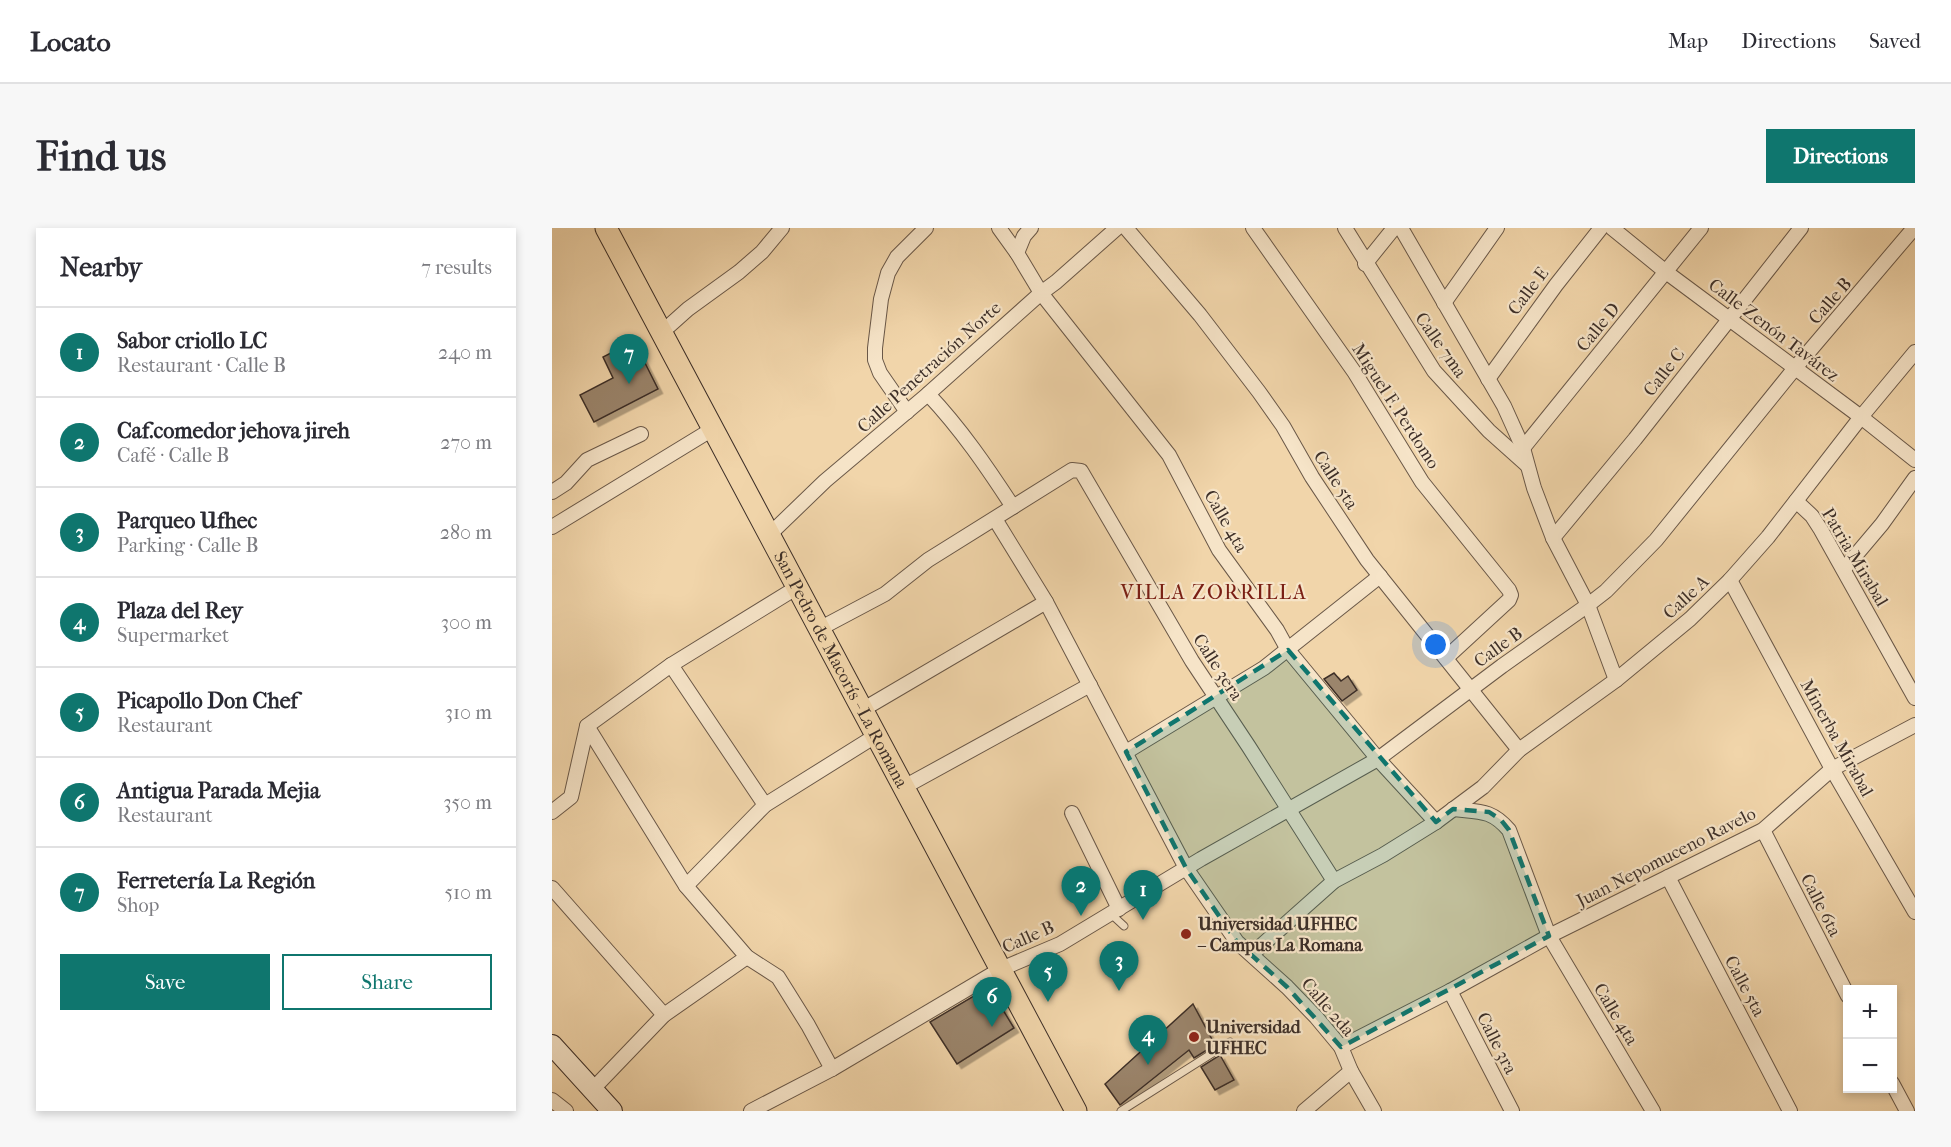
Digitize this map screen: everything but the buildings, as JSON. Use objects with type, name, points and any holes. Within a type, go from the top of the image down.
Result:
[{"type":"main road","name":"San Pedro de Macorís - La Romana","points":[[606,228],[711,430],[877,735],[1076,1111]]},
{"type":"street","points":[[660,334],[688,309],[739,272],[762,252],[782,228]]},
{"type":"street","points":[[907,412],[880,373],[875,360],[875,348],[881,299],[888,273],[897,256],[926,228]]},
{"type":"street","name":"Calle 4ta","points":[[999,228],[1041,293],[1169,456],[1219,550],[1277,630],[1287,650],[1378,759],[1436,822]]},
{"type":"street","points":[[1017,253],[1024,236],[1031,228]]},
{"type":"street","name":"Calle Penetración Norte","points":[[768,536],[825,482],[1117,228]]},
{"type":"street","name":"Calle 5ta","points":[[1126,228],[1200,315],[1259,392],[1312,477],[1380,576],[1520,750]]},
{"type":"street","name":"Miguel F. Perdomo","points":[[1253,228],[1360,382],[1422,482],[1509,590],[1511,595],[1509,600],[1446,658]]},
{"type":"street","name":"Calle 7ma","points":[[1344,228],[1434,371],[1489,431],[1528,466]]},
{"type":"street","points":[[1365,264],[1394,228]]},
{"type":"street","points":[[1401,228],[1488,379],[1523,448],[1534,488],[1553,538],[1588,605],[1616,680]]},
{"type":"street","points":[[1444,303],[1497,228]]},
{"type":"street","name":"Calle E","points":[[1488,379],[1542,303],[1601,228]]},
{"type":"street","name":"Calle Zenón Tavárez","points":[[1612,228],[1666,272],[1915,460]]},
{"type":"street","name":"Calle D","points":[[1523,448],[1701,228]]},
{"type":"street","name":"Calle C","points":[[1553,538],[1635,439],[1800,228]]},
{"type":"street","name":"Calle B","points":[[751,1111],[832,1069],[1001,969],[1060,944],[1288,808],[1378,759],[1588,605],[1606,591],[1656,540],[1795,369],[1914,228]]},
{"type":"street","name":"Calle A","points":[[1252,954],[1334,881],[1383,855],[1453,810],[1483,787],[1520,750],[1616,680],[1689,619],[1730,580],[1915,352]]},
{"type":"street","points":[[819,629],[885,594],[928,560],[1013,507],[978,454],[948,415],[928,394]]},
{"type":"street","points":[[552,527],[711,430]]},
{"type":"street","points":[[552,492],[566,483],[587,460],[641,434]]},
{"type":"street","name":"Calle 3era","points":[[1013,507],[1072,470],[1084,474],[1192,661],[1334,881]]},
{"type":"street","points":[[1844,569],[1882,524],[1915,478]]},
{"type":"street","name":"Patria Mirabal","points":[[1796,501],[1812,516],[1915,698]]},
{"type":"street","name":"Calle 2da","points":[[995,519],[1046,602],[1186,868],[1237,942],[1309,1009],[1341,1047],[1351,1071],[1374,1111]]},
{"type":"street","points":[[1126,752],[1264,668],[1380,576]]},
{"type":"street","name":"Minerba Mirabal","points":[[1730,580],[1832,769],[1915,912]]},
{"type":"street","points":[[552,812],[571,797],[587,726],[671,665],[796,588]]},
{"type":"street","points":[[862,710],[1046,602]]},
{"type":"street","points":[[671,665],[765,806]]},
{"type":"street","points":[[904,787],[1090,685]]},
{"type":"street","name":"Juan Nepomuceno Ravelo","points":[[1341,1047],[1450,991],[1549,936],[1763,830],[1832,769],[1915,725]]},
{"type":"street","points":[[587,726],[686,886],[747,957],[778,977],[832,1069]]},
{"type":"street","points":[[686,886],[765,806],[877,735]]},
{"type":"street","name":"Calle 4ta","points":[[1453,810],[1489,812],[1501,820],[1509,830],[1549,936],[1653,1111]]},
{"type":"street","points":[[1072,813],[1115,912]]},
{"type":"street","name":"Calle 6ta","points":[[1763,830],[1843,986]]},
{"type":"street","name":"Calle 5ta","points":[[1668,878],[1790,1111]]},
{"type":"street","points":[[552,888],[664,1015]]},
{"type":"street","points":[[592,1090],[664,1015],[747,957]]},
{"type":"street","name":"Calle 3ra","points":[[1450,991],[1512,1111]]},
{"type":"street","points":[[552,1045],[612,1111]]},
{"type":"street","points":[[1304,1111],[1351,1071]]},
{"type":"street","points":[[1897,1091],[1907,1111]]},
{"type":"street","points":[[552,1100],[566,1111]]},
{"type":"lane","points":[[1115,912],[1124,926]]},
{"type":"lane","points":[[1121,1111],[1230,1042]]},
{"type":"highlighted area","points":[[1288,650],[1436,822],[1453,809],[1489,812],[1501,820],[1509,830],[1549,936],[1341,1047],[1287,987],[1237,942],[1186,868],[1126,752]]},
{"type":"place","name":"Ferretería La Región","points":[[629,384]]},
{"type":"place","name":"Caf.comedor jehova jireh","points":[[1081,916]]},
{"type":"place","name":"Sabor criollo LC","points":[[1143,920]]},
{"type":"place","name":"Universidad UFHEC – Campus La Romana","points":[[1186,934]]},
{"type":"place","name":"Parqueo Ufhec","points":[[1119,991]]},
{"type":"place","name":"Picapollo Don Chef","points":[[1048,1002]]},
{"type":"place","name":"Antigua Parada Mejia","points":[[992,1027]]},
{"type":"place","name":"Universidad UFHEC","points":[[1194,1037]]},
{"type":"place","name":"Plaza del Rey","points":[[1148,1065]]},
{"type":"district","name":"VILLA ZORRILLA","points":[[1214,592]]}]
